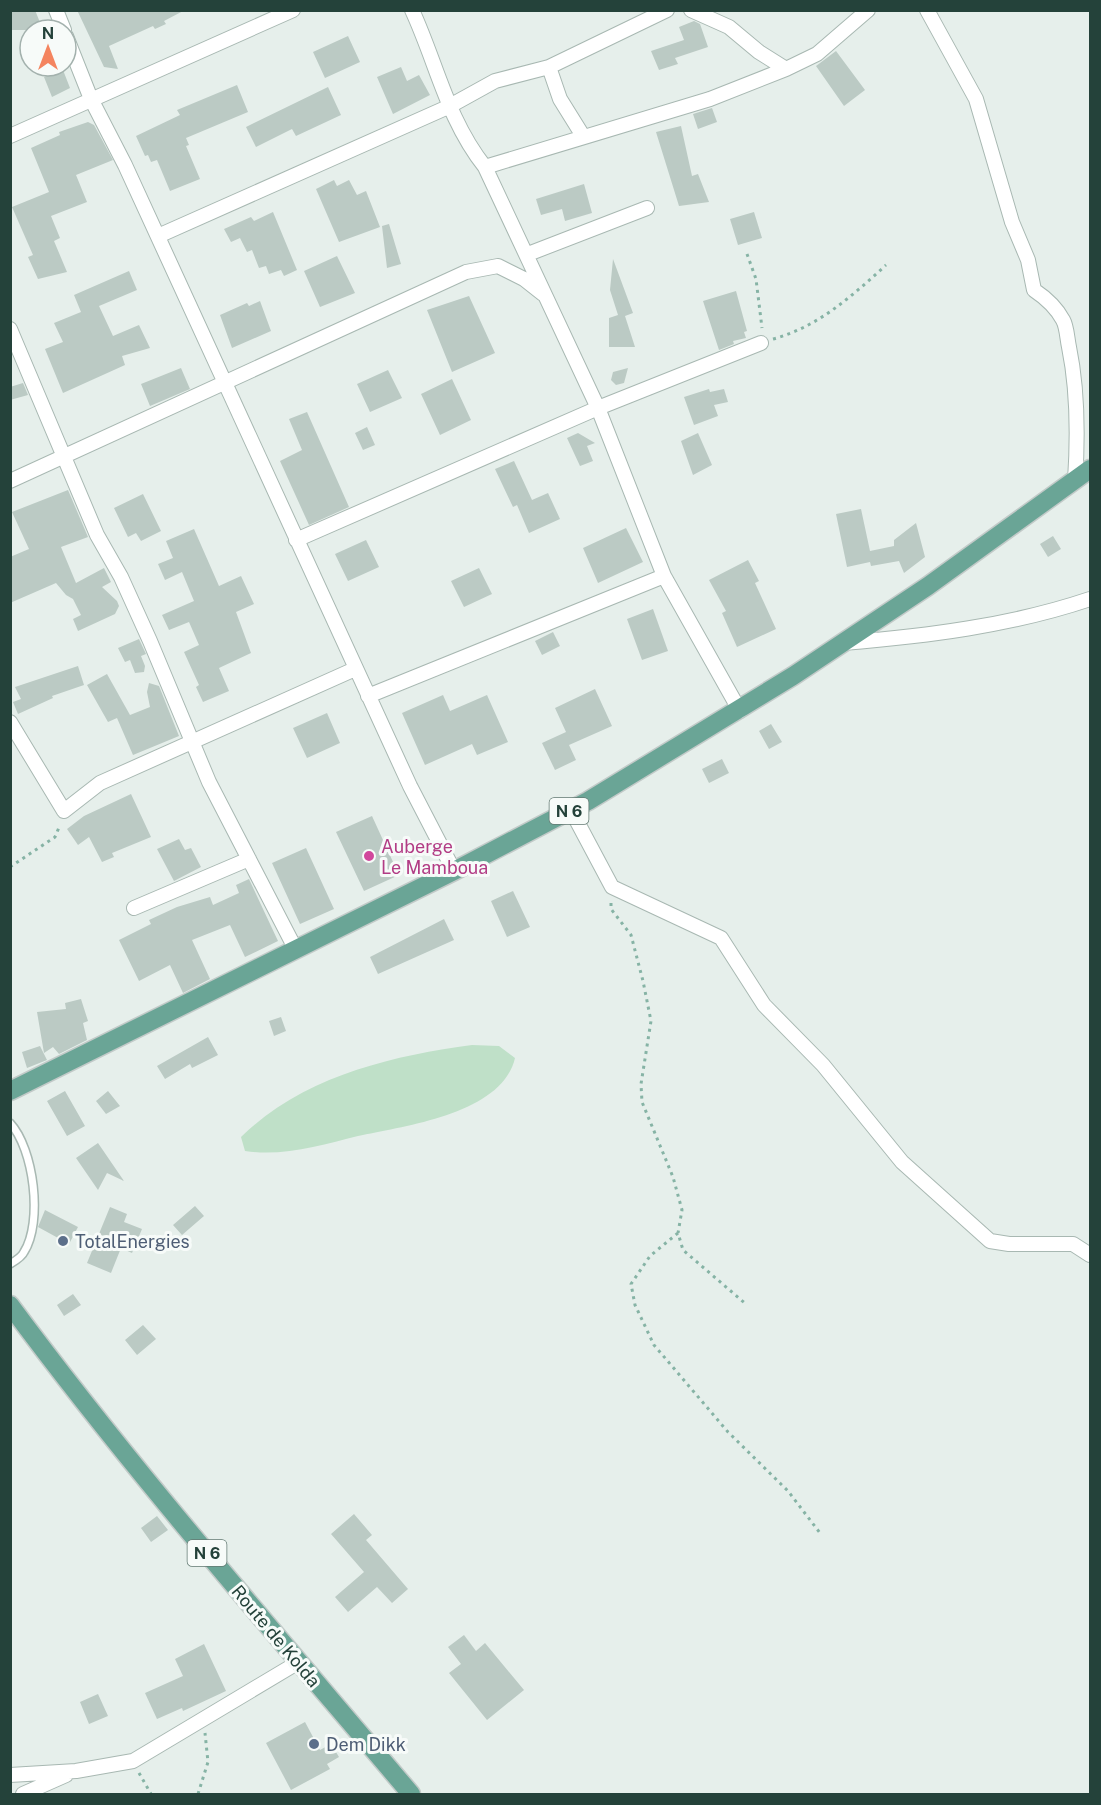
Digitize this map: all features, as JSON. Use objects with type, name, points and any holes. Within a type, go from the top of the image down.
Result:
[{"type":"main road","name":"N 6","points":[[10,1091],[454,871],[571,810],[740,711],[928,586],[1090,469]]},
{"type":"main road","name":"Route de Kolda","points":[[10,1305],[108,1433],[297,1663],[411,1794]]},
{"type":"street","points":[[10,136],[293,10]]},
{"type":"street","points":[[412,10],[448,107],[485,168],[528,254],[598,408],[663,576],[740,711]]},
{"type":"street","points":[[158,236],[448,107],[495,81],[549,67],[667,10]]},
{"type":"street","points":[[691,10],[729,27],[759,52],[786,69]]},
{"type":"street","points":[[485,168],[583,136],[711,99],[786,69],[817,54],[868,10]]},
{"type":"street","points":[[927,10],[976,99],[1012,222],[1028,260],[1034,290],[1049,300],[1064,321],[1073,368],[1078,442],[1075,481]]},
{"type":"street","points":[[78,66],[91,99],[126,165],[224,384],[410,786],[454,871]]},
{"type":"street","points":[[549,67],[560,99],[583,136]]},
{"type":"street","points":[[528,254],[647,208]]},
{"type":"street","points":[[10,481],[466,272],[498,266],[524,279],[545,295]]},
{"type":"street","points":[[10,329],[98,535],[121,577],[194,741],[209,782],[296,950]]},
{"type":"street","points":[[296,540],[598,408],[761,343]]},
{"type":"street","points":[[368,696],[663,576]]},
{"type":"street","points":[[843,643],[914,637],[1014,621],[1090,599]]},
{"type":"street","points":[[10,722],[64,811],[100,783],[165,752],[356,669]]},
{"type":"street","points":[[571,810],[612,886],[721,938],[764,1005],[823,1065],[902,1162],[990,1241],[1009,1244],[1073,1244],[1090,1255]]},
{"type":"street","points":[[134,908],[249,859]]},
{"type":"street","points":[[10,1775],[76,1771],[133,1761],[297,1663]]},
{"type":"street","points":[[23,1794],[76,1771]]},
{"type":"lane","points":[[10,1123],[29,1161],[34,1209],[31,1234],[24,1253],[10,1264]]},
{"type":"path","points":[[747,254],[759,294],[762,320],[761,343],[792,334],[835,310],[886,266]]},
{"type":"path","points":[[10,867],[55,837],[64,811]]},
{"type":"path","points":[[612,886],[611,909],[631,935],[651,1021],[641,1084],[642,1102],[673,1177],[682,1210],[678,1233],[683,1250],[747,1305]]},
{"type":"path","points":[[678,1233],[650,1257],[631,1284],[635,1305],[654,1345],[728,1432],[788,1491],[820,1533]]},
{"type":"path","points":[[198,1794],[208,1762],[203,1719]]},
{"type":"path","points":[[133,1761],[151,1794]]},
{"type":"green space","points":[[472,1045],[499,1046],[515,1058],[506,1077],[491,1092],[472,1105],[424,1122],[316,1146],[274,1152],[245,1151],[241,1137],[265,1116],[319,1084],[379,1063]]},
{"type":"building","points":[[10,10],[35,10],[38,18],[18,18],[18,30],[10,30]]},
{"type":"building","points":[[77,10],[185,10],[164,21],[166,24],[155,29],[153,26],[109,46],[118,69],[104,67]]},
{"type":"building","points":[[694,21],[700,24],[708,47],[675,58],[678,64],[659,70],[651,51],[684,40],[679,27]]},
{"type":"building","points":[[348,36],[360,62],[325,78],[313,52]]},
{"type":"building","points":[[836,51],[865,90],[844,106],[816,66]]},
{"type":"building","points":[[401,67],[407,81],[419,75],[430,95],[393,114],[377,77]]},
{"type":"building","points":[[44,78],[66,78],[70,88],[52,97]]},
{"type":"building","points":[[237,85],[248,112],[186,138],[189,145],[186,146],[200,179],[170,191],[157,160],[151,162],[148,155],[145,156],[136,136],[180,115],[177,110]]},
{"type":"building","points":[[328,87],[341,115],[296,136],[292,129],[256,147],[246,127]]},
{"type":"building","points":[[712,108],[717,122],[698,129],[693,114]]},
{"type":"building","points":[[88,122],[94,125],[113,160],[76,175],[87,202],[51,216],[60,238],[54,241],[67,272],[38,279],[28,257],[33,255],[12,207],[49,192],[31,148],[60,135],[59,132]]},
{"type":"building","points":[[681,126],[692,176],[698,174],[709,202],[679,206],[656,132]]},
{"type":"building","points":[[334,180],[337,186],[349,180],[357,195],[366,191],[380,227],[339,242],[316,189]]},
{"type":"building","points":[[584,184],[592,213],[565,221],[562,209],[541,215],[536,199]]},
{"type":"building","points":[[273,212],[297,270],[284,276],[281,270],[269,274],[266,266],[259,268],[252,250],[247,252],[240,238],[231,242],[224,229],[251,217],[254,221]]},
{"type":"building","points":[[754,212],[762,238],[738,245],[730,219]]},
{"type":"building","points":[[389,224],[401,264],[387,268],[382,226]]},
{"type":"building","points":[[337,256],[355,293],[320,307],[304,271]]},
{"type":"building","points":[[613,259],[633,313],[625,316],[635,347],[609,347],[609,318],[618,315],[610,290]]},
{"type":"building","points":[[129,271],[137,290],[99,306],[113,336],[139,325],[150,348],[122,356],[125,365],[63,393],[45,349],[63,342],[54,323],[81,312],[74,295]]},
{"type":"building","points":[[736,291],[747,331],[744,332],[746,338],[733,341],[734,344],[719,350],[703,301]]},
{"type":"building","points":[[469,296],[495,353],[452,372],[427,310]]},
{"type":"building","points":[[260,301],[271,331],[232,348],[220,315],[247,303],[249,306]]},
{"type":"building","points":[[181,368],[190,389],[150,406],[141,384]]},
{"type":"building","points":[[628,368],[624,383],[616,385],[611,380],[613,372]]},
{"type":"building","points":[[388,370],[402,398],[370,412],[357,384]]},
{"type":"building","points":[[452,379],[471,420],[440,435],[421,394]]},
{"type":"building","points":[[23,383],[28,395],[10,400],[10,387]]},
{"type":"building","points":[[709,389],[710,392],[724,389],[728,402],[714,405],[718,416],[694,425],[684,397]]},
{"type":"building","points":[[307,412],[349,507],[309,525],[280,461],[302,450],[289,419]]},
{"type":"building","points":[[367,427],[375,445],[363,450],[355,433]]},
{"type":"building","points":[[578,433],[595,443],[587,446],[593,461],[580,466],[567,438]]},
{"type":"building","points":[[698,433],[712,465],[693,475],[681,441]]},
{"type":"building","points":[[514,461],[532,500],[548,493],[560,519],[529,533],[517,505],[513,507],[495,469]]},
{"type":"building","points":[[68,490],[88,537],[61,547],[76,583],[104,568],[111,582],[102,587],[117,601],[119,606],[115,614],[78,631],[73,619],[81,615],[73,599],[66,595],[56,583],[10,603],[10,557],[29,549],[12,512]]},
{"type":"building","points":[[143,494],[161,531],[141,541],[136,533],[128,537],[114,508]]},
{"type":"building","points":[[861,509],[870,551],[894,546],[894,540],[916,523],[925,557],[904,573],[899,561],[871,566],[870,562],[847,567],[836,514]]},
{"type":"building","points":[[626,528],[643,562],[598,583],[583,548]]},
{"type":"building","points":[[194,529],[219,586],[241,576],[254,604],[236,612],[251,653],[219,668],[229,691],[203,702],[196,687],[199,685],[184,652],[199,645],[189,622],[169,630],[162,615],[194,601],[182,572],[165,580],[158,564],[173,558],[166,541]]},
{"type":"building","points":[[1053,536],[1061,549],[1048,557],[1040,544]]},
{"type":"building","points":[[366,540],[379,567],[348,581],[335,554]]},
{"type":"building","points":[[748,560],[759,581],[755,583],[776,629],[737,647],[722,613],[726,611],[709,580]]},
{"type":"building","points":[[479,568],[492,594],[464,607],[451,581]]},
{"type":"building","points":[[653,609],[668,651],[642,660],[627,619]]},
{"type":"building","points":[[553,632],[560,646],[542,655],[535,641]]},
{"type":"building","points":[[139,639],[146,654],[141,656],[145,666],[144,672],[135,673],[130,660],[125,662],[118,648]]},
{"type":"building","points":[[78,666],[84,685],[52,696],[53,698],[18,714],[13,702],[21,699],[15,687]]},
{"type":"building","points":[[107,674],[130,715],[150,707],[147,692],[149,683],[159,686],[179,736],[133,755],[117,718],[108,722],[87,685]]},
{"type":"building","points":[[595,689],[612,726],[569,745],[576,760],[555,770],[542,743],[566,732],[555,708]]},
{"type":"building","points":[[443,695],[450,711],[487,695],[508,742],[477,755],[472,744],[425,765],[402,713]]},
{"type":"building","points":[[327,713],[340,743],[307,758],[293,728]]},
{"type":"building","points":[[771,724],[782,742],[769,749],[759,731]]},
{"type":"building","points":[[722,759],[729,773],[709,783],[702,769]]},
{"type":"building","points":[[131,794],[151,837],[112,853],[114,857],[102,862],[89,837],[78,845],[67,829],[84,816]]},
{"type":"building","points":[[372,816],[399,875],[364,891],[336,832]]},
{"type":"building","points":[[179,839],[185,850],[191,848],[201,867],[174,881],[157,849]]},
{"type":"building","points":[[306,848],[334,909],[300,924],[272,863]]},
{"type":"building","points":[[249,879],[278,941],[245,957],[230,925],[192,940],[210,979],[183,993],[170,965],[139,981],[119,940],[151,924],[149,920],[177,907],[210,897],[213,905],[239,893],[236,885]]},
{"type":"building","points":[[513,891],[530,927],[507,937],[491,901]]},
{"type":"building","points":[[444,919],[454,940],[378,974],[370,957]]},
{"type":"building","points":[[81,999],[88,1021],[83,1023],[87,1040],[59,1054],[53,1047],[44,1053],[37,1012],[66,1009],[65,1003]]},
{"type":"building","points":[[281,1017],[286,1031],[274,1036],[269,1021]]},
{"type":"building","points":[[208,1037],[218,1055],[192,1068],[190,1064],[165,1079],[157,1066]]},
{"type":"building","points":[[40,1046],[47,1060],[27,1068],[22,1052]]},
{"type":"building","points":[[65,1091],[85,1126],[67,1136],[47,1101]]},
{"type":"building","points":[[108,1091],[120,1106],[106,1114],[96,1101]]},
{"type":"building","points":[[98,1143],[124,1181],[107,1173],[98,1190],[76,1158]]},
{"type":"building","points":[[195,1206],[204,1216],[182,1235],[173,1225]]},
{"type":"building","points":[[110,1207],[127,1214],[124,1222],[142,1229],[132,1253],[121,1248],[111,1273],[87,1263]]},
{"type":"building","points":[[45,1210],[78,1227],[69,1244],[38,1227]]},
{"type":"building","points":[[73,1294],[81,1305],[64,1316],[57,1305]]},
{"type":"building","points":[[143,1325],[156,1339],[137,1355],[125,1340]]},
{"type":"building","points":[[354,1514],[372,1535],[366,1540],[408,1589],[392,1603],[377,1587],[348,1612],[335,1597],[364,1572],[331,1534]]},
{"type":"building","points":[[157,1516],[168,1530],[151,1542],[141,1528]]},
{"type":"building","points":[[464,1635],[476,1651],[485,1643],[524,1690],[487,1720],[449,1673],[461,1664],[448,1647]]},
{"type":"building","points":[[204,1644],[226,1691],[183,1711],[182,1708],[157,1719],[145,1693],[183,1676],[175,1659]]},
{"type":"building","points":[[98,1694],[108,1716],[89,1724],[80,1702]]},
{"type":"building","points":[[305,1722],[320,1750],[331,1744],[339,1757],[327,1764],[330,1769],[291,1790],[266,1743]]},
{"type":"place","name":"Auberge Le Mamboua","points":[[369,856]]},
{"type":"place","name":"TotalEnergies","points":[[63,1241]]},
{"type":"place","name":"Dem Dikk","points":[[314,1744]]}]
